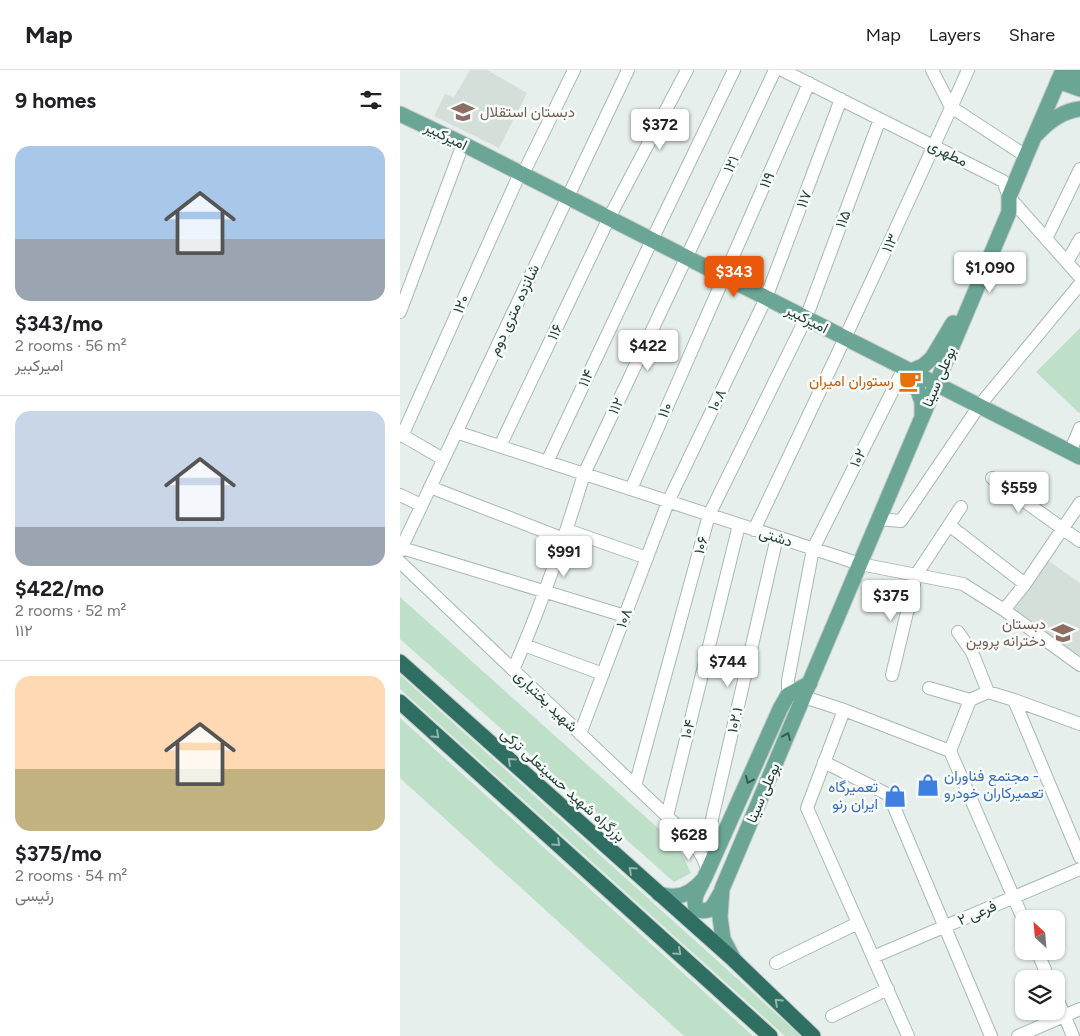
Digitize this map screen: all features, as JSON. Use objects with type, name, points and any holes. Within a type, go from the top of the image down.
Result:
[{"type":"highway","name":"بزرگراه شهید حسینعلی ترکی","points":[[400,662],[659,894],[813,1036]]},
{"type":"highway","points":[[400,702],[770,1036]]},
{"type":"main road","points":[[1073,70],[1080,82]]},
{"type":"main road","points":[[1060,76],[1080,89]]},
{"type":"main road","name":"بوعلی سینا","points":[[788,696],[780,709],[696,894],[694,904],[696,910],[705,912],[712,908],[722,889],[1009,212],[1009,197],[1060,76]]},
{"type":"main road","points":[[1051,96],[1080,107]]},
{"type":"main road","points":[[1033,138],[1052,121],[1080,107]]},
{"type":"main road","name":"امیرکبیر","points":[[400,114],[610,218],[845,339],[1075,454]]},
{"type":"main road","points":[[922,416],[922,402],[908,369],[923,366],[932,358],[950,326],[969,306]]},
{"type":"main road","points":[[947,358],[951,385],[958,394]]},
{"type":"main road","points":[[788,696],[807,690]]},
{"type":"main road","points":[[659,894],[676,896],[688,892],[699,885],[706,875]]},
{"type":"main road","name":"بوعلی سینا","points":[[722,889],[720,917],[723,939],[734,962]]},
{"type":"street","name":"۱۲۰","points":[[401,435],[521,174],[574,70]]},
{"type":"street","name":"شانزده متری دوم","points":[[401,549],[628,70]]},
{"type":"street","name":"۱۱۶","points":[[500,446],[610,218],[686,70]]},
{"type":"street","name":"۱۱۴","points":[[547,462],[734,70]]},
{"type":"street","name":"۱۲۱","points":[[687,258],[775,70]]},
{"type":"street","name":"مطهری","points":[[782,70],[1003,181],[1009,197],[1080,277]]},
{"type":"street","points":[[932,70],[952,107],[1026,156]]},
{"type":"street","name":"۱۱۳","points":[[845,339],[968,70]]},
{"type":"street","name":"۱۱۹","points":[[724,276],[809,83]]},
{"type":"street","name":"۱۱۷","points":[[766,298],[841,100]]},
{"type":"street","name":"۱۱۵","points":[[806,318],[880,119]]},
{"type":"street","points":[[400,312],[463,144]]},
{"type":"street","points":[[1046,239],[1080,169]]},
{"type":"street","points":[[1067,262],[1080,239]]},
{"type":"street","name":"۱۱۲","points":[[513,670],[566,535],[584,474],[687,258]]},
{"type":"street","name":"۱۱۰","points":[[631,489],[724,276]]},
{"type":"street","points":[[878,519],[901,520],[979,406],[1080,284]]},
{"type":"street","name":"۱۰.۸","points":[[668,502],[766,298]]},
{"type":"street","name":"۱۰۶","points":[[635,786],[709,515],[806,318]]},
{"type":"street","points":[[754,530],[845,339]]},
{"type":"street","name":"۱۰۲","points":[[788,696],[788,680],[813,549],[908,369]]},
{"type":"street","points":[[1075,454],[1080,428]]},
{"type":"street","name":"دشتی","points":[[456,432],[860,564],[962,584],[1004,610],[1080,665]]},
{"type":"street","points":[[401,435],[443,459]]},
{"type":"street","points":[[992,478],[1080,541]]},
{"type":"street","points":[[430,487],[566,535],[647,558]]},
{"type":"street","points":[[400,495],[421,505]]},
{"type":"street","name":"۱۰۸","points":[[580,734],[668,502]]},
{"type":"street","points":[[1004,610],[1025,584],[1080,503]]},
{"type":"street","points":[[892,675],[916,574],[961,507]]},
{"type":"street","name":"۱۰۴","points":[[667,816],[739,525]]},
{"type":"street","points":[[949,525],[1025,584]]},
{"type":"street","name":"۱۰۲.۱","points":[[706,845],[777,537]]},
{"type":"street","points":[[401,549],[625,616]]},
{"type":"street","name":"شهید بختیاری","points":[[400,562],[692,840]]},
{"type":"street","points":[[958,632],[972,652],[988,692]]},
{"type":"street","points":[[524,645],[603,674]]},
{"type":"street","points":[[929,688],[970,700],[988,692],[1080,724]]},
{"type":"street","points":[[807,690],[844,710],[950,751]]},
{"type":"street","points":[[970,700],[950,751],[1019,910]]},
{"type":"street","points":[[1014,700],[1080,857]]},
{"type":"street","points":[[844,710],[807,808],[908,1036]]},
{"type":"street","points":[[824,762],[889,795],[991,1036]]},
{"type":"street","points":[[692,840],[712,845],[722,840]]},
{"type":"street","points":[[692,840],[703,858],[706,875]]},
{"type":"street","name":"فرعی ۲","points":[[873,957],[1080,869]]},
{"type":"street","points":[[776,963],[858,923]]},
{"type":"street","points":[[832,1016],[888,989]]},
{"type":"street","points":[[1073,1036],[1065,1016],[1080,1009]]},
{"type":"street","points":[[1018,1036],[1056,1020]]},
{"type":"shaded area","points":[[470,70],[487,70],[527,93],[499,148],[434,116],[445,94],[454,97]]},
{"type":"shaded area","name":"دبستان دخترانه پروین","points":[[1049,561],[1080,583],[1080,657],[1013,609]]},
{"type":"green space","points":[[1080,328],[1080,412],[1079,413],[1036,372]]},
{"type":"green space","points":[[400,597],[678,846],[691,873],[674,882],[400,639]]},
{"type":"green space","points":[[400,675],[801,1036],[785,1036],[400,689]]},
{"type":"green space","points":[[400,718],[753,1036],[684,1036],[400,778]]},
{"type":"place","name":"دبستان استقلال","points":[[463,112]]},
{"type":"place","name":"رستوران امیران","points":[[910,381]]},
{"type":"place","name":"دبستان دخترانه پروین","points":[[1063,633]]},
{"type":"place","name":"مجتمع فناوران - تعمیرکاران خودرو","points":[[928,785]]},
{"type":"place","name":"تعمیرگاه ایران رنو","points":[[895,796]]}]
